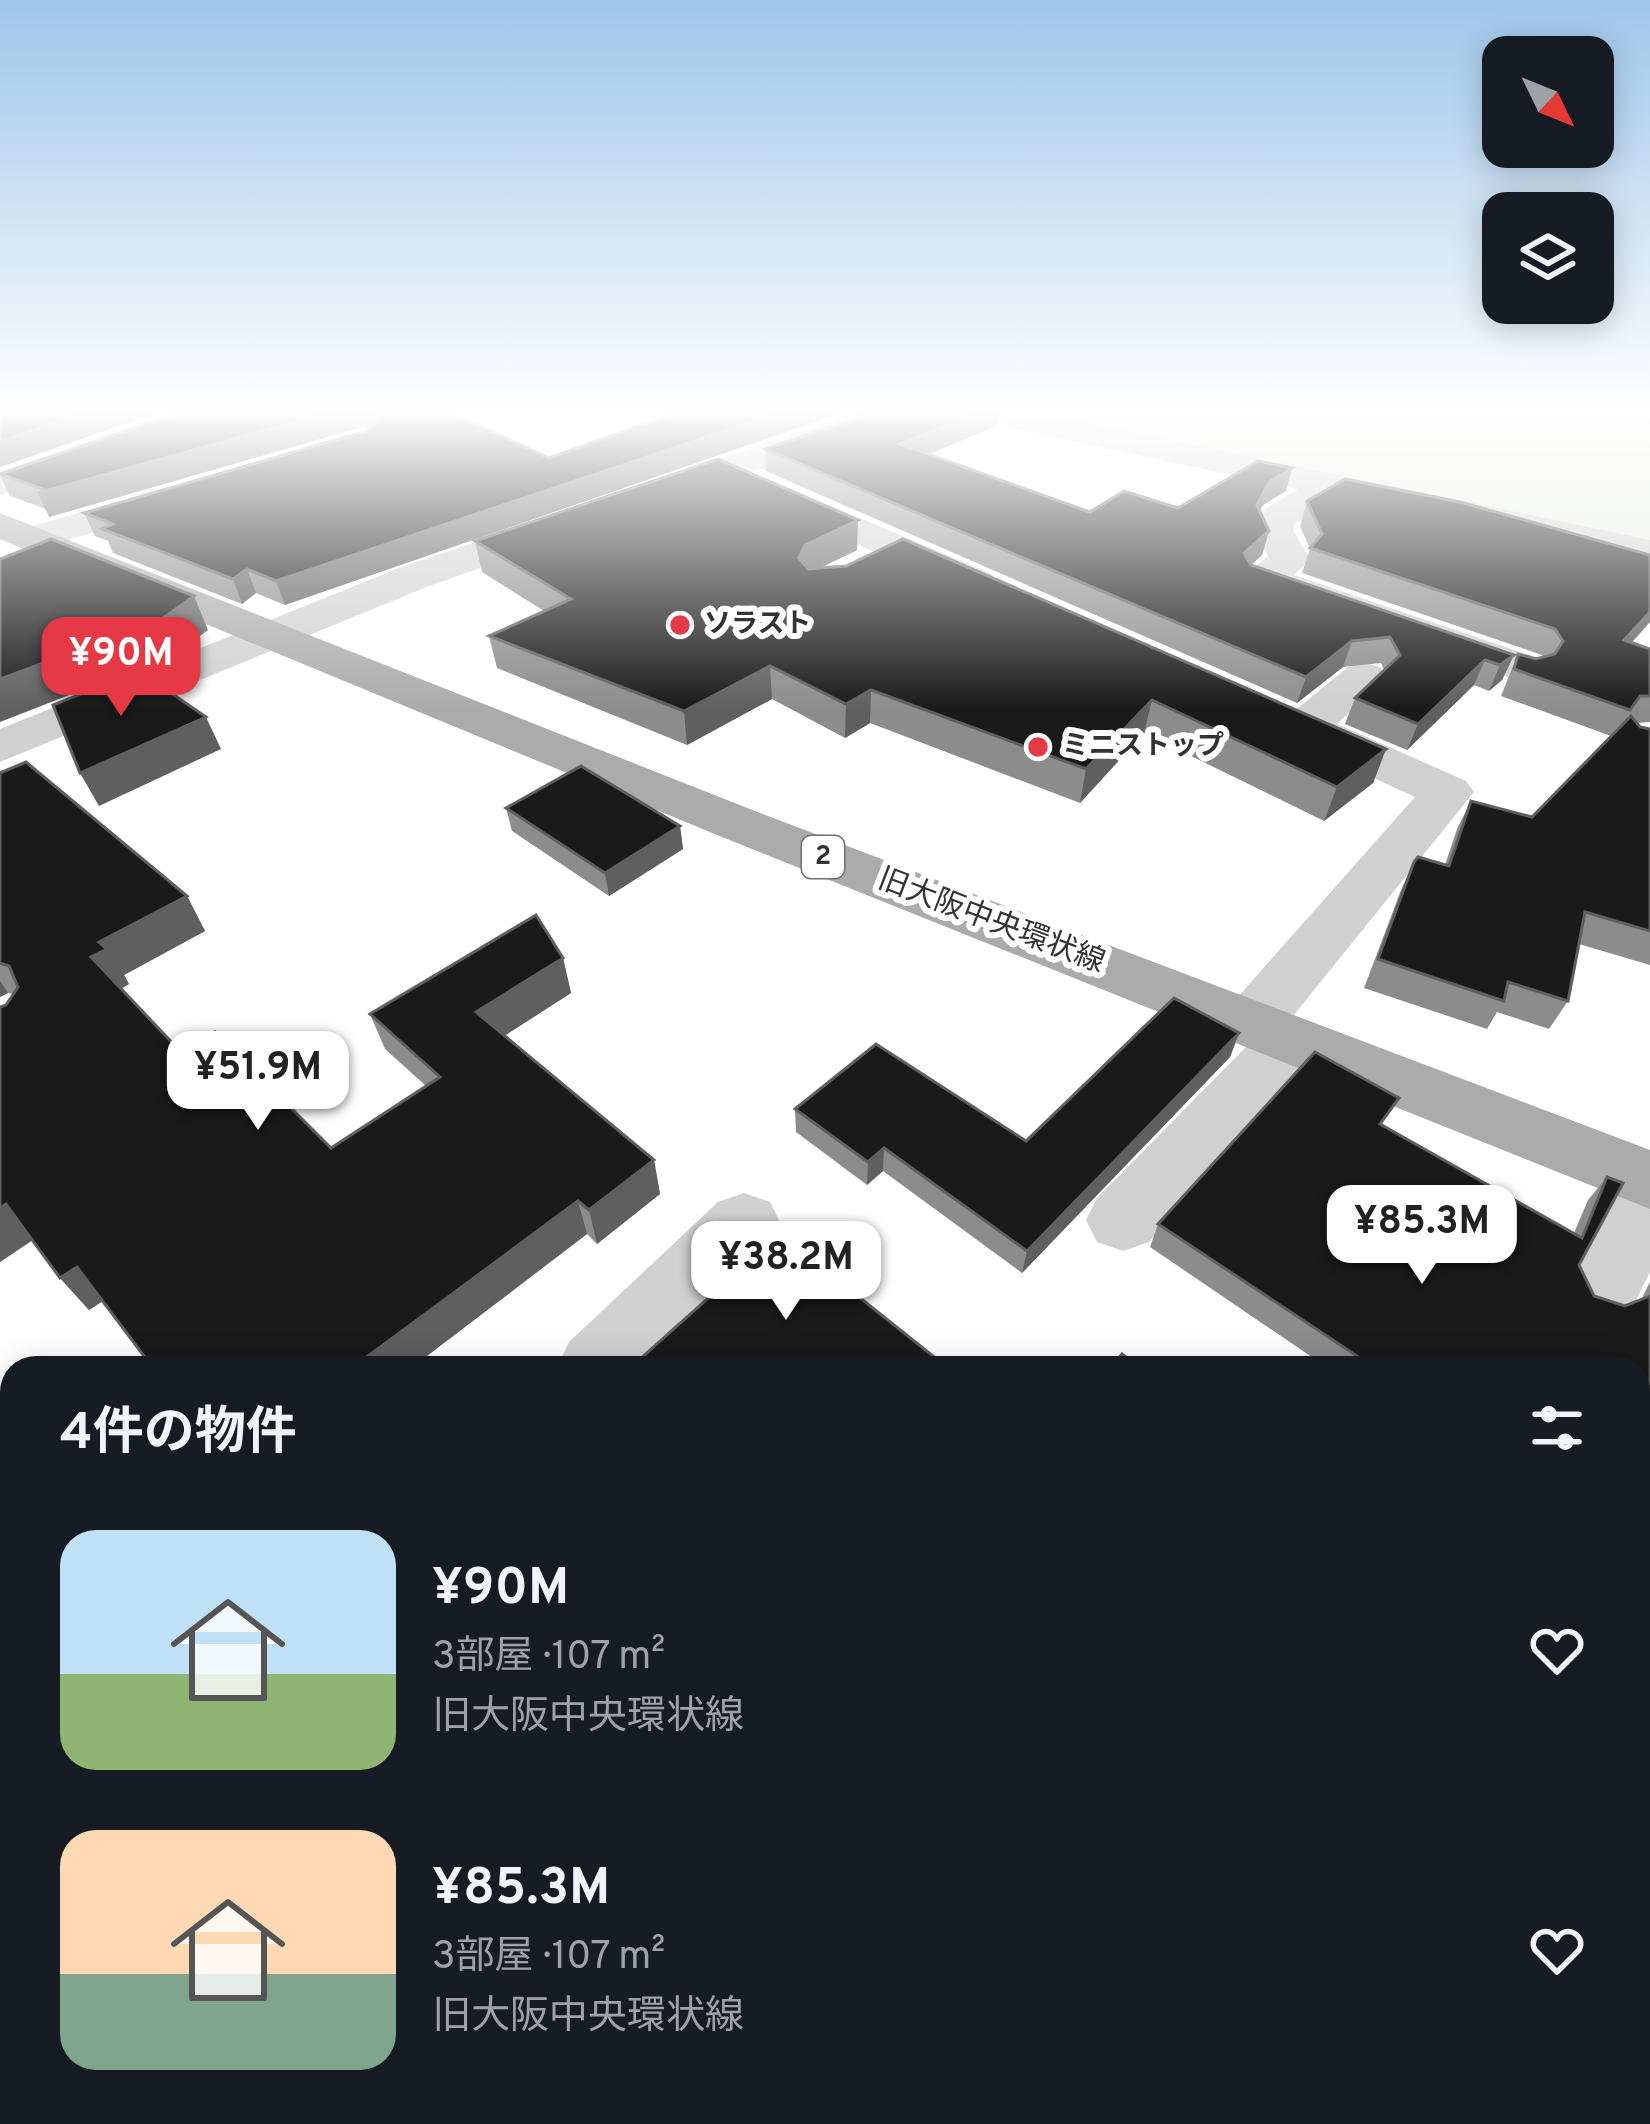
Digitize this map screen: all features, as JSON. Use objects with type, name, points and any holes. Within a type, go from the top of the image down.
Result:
[{"type":"main road","name":"旧大阪中央環状線","points":[[16,531],[742,825],[1650,1180]]},
{"type":"street","points":[[16,531],[101,511]]},
{"type":"street","points":[[0,747],[414,577],[603,511]]},
{"type":"street","points":[[795,511],[882,559],[1007,596]]},
{"type":"street","points":[[1289,511],[1279,517],[1274,530],[1290,559],[1263,578],[1522,668]]},
{"type":"street","points":[[1455,511],[1650,552]]},
{"type":"street","points":[[1123,1220],[1272,1032],[1448,792],[1282,718],[1364,677]]},
{"type":"street","points":[[1602,1290],[1650,1197]]},
{"type":"street","points":[[610,1356],[744,1223]]},
{"type":"shaded area","points":[[1503,511],[1650,511],[1650,540]]},
{"type":"building","points":[[485,511],[276,581],[247,569],[233,579],[102,529],[113,524],[84,513]]},
{"type":"building","points":[[564,511],[838,511],[858,520],[805,545],[799,558],[808,569],[846,566],[903,539],[1386,749],[1337,787],[1152,700],[1086,769],[871,690],[846,704],[770,666],[684,711],[489,636],[571,599],[475,541]]},
{"type":"building","points":[[912,511],[1260,511],[1269,531],[1244,553],[1251,565],[1514,655],[1500,665],[1485,660],[1418,724],[1355,698],[1400,655],[1390,637],[1352,641],[1306,677]]},
{"type":"building","points":[[1312,511],[1493,511],[1650,555],[1650,612],[1624,640],[1650,649],[1650,696],[1640,696],[1630,710],[1514,669],[1518,654],[1536,659],[1555,654],[1563,641],[1555,629],[1310,548],[1322,534]]},
{"type":"building","points":[[51,539],[194,596],[162,619],[0,679],[0,559]]},
{"type":"building","points":[[139,671],[206,717],[80,773],[53,705]]},
{"type":"building","points":[[1631,716],[1640,727],[1650,729],[1650,931],[1585,912],[1568,1001],[1508,982],[1504,1001],[1378,959],[1414,862],[1418,857],[1449,866],[1471,801],[1532,817]]},
{"type":"building","points":[[26,762],[187,896],[99,942],[107,949],[91,957],[181,1052],[215,1032],[331,1148],[440,1077],[370,1014],[536,915],[563,958],[476,1012],[654,1160],[589,1210],[578,1201],[368,1356],[144,1356],[77,1267],[60,1278],[6,1204],[0,1208],[0,1007],[18,987],[9,966],[0,963],[0,773]]},
{"type":"building","points":[[581,766],[680,826],[605,873],[506,808]]},
{"type":"building","points":[[1174,998],[1239,1033],[1027,1251],[884,1148],[868,1162],[795,1109],[876,1044],[1026,1141]]},
{"type":"building","points":[[1315,1052],[1399,1098],[1380,1124],[1582,1238],[1607,1177],[1623,1183],[1579,1265],[1594,1296],[1625,1306],[1650,1296],[1650,1356],[1357,1356],[1158,1224]]},
{"type":"building","points":[[780,1234],[933,1356],[643,1356]]},
{"type":"place","name":"ソラスト","points":[[680,625]]},
{"type":"place","name":"ミニストップ","points":[[1038,747]]}]
